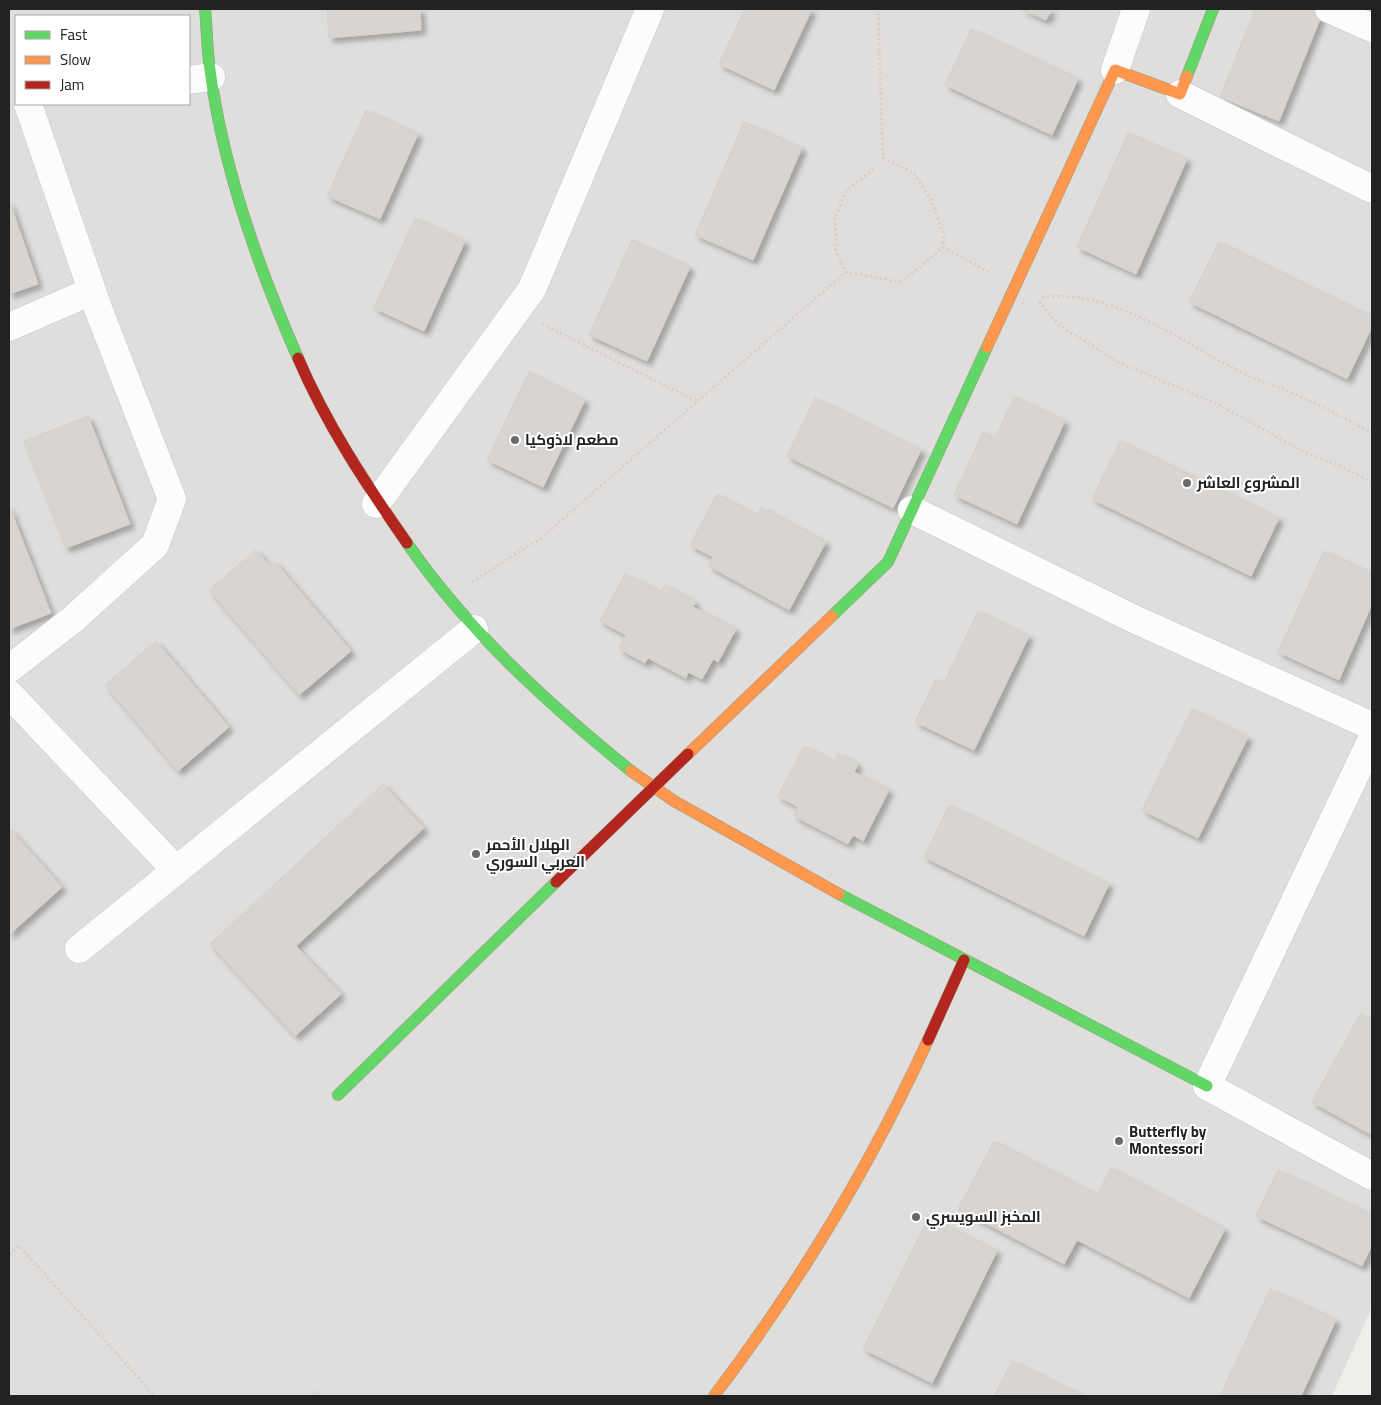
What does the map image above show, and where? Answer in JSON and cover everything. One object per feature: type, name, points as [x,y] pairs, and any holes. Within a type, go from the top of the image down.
[{"type":"street","points":[[205,9],[200,78],[270,300],[317,404],[376,504],[446,598],[529,687],[589,739],[653,788],[804,876],[1207,1086],[1372,1176]]},
{"type":"street","points":[[376,504],[532,289],[650,9]]},
{"type":"street","points":[[338,1095],[888,562],[1115,70],[1136,9]]},
{"type":"street","points":[[1180,94],[1213,9]]},
{"type":"street","points":[[1329,9],[1372,28]]},
{"type":"street","points":[[1115,70],[1180,94],[1372,189]]},
{"type":"street","points":[[9,668],[72,620],[155,546],[172,499],[92,290],[28,105]]},
{"type":"street","points":[[9,327],[92,290]]},
{"type":"street","points":[[912,510],[1134,619],[1372,726]]},
{"type":"street","points":[[79,949],[474,629]]},
{"type":"street","points":[[9,694],[176,870]]},
{"type":"street","points":[[1207,1086],[1372,739]]},
{"type":"street","points":[[714,1396],[778,1309],[822,1241],[857,1180],[899,1100],[964,960]]},
{"type":"path","points":[[846,272],[900,282],[923,266],[943,247],[944,235],[932,202],[914,173],[883,158],[878,9]]},
{"type":"path","points":[[846,272],[836,251],[835,219],[846,191],[874,169]]},
{"type":"path","points":[[446,598],[541,538],[846,272]]},
{"type":"path","points":[[1372,433],[1323,408],[1244,373],[1145,318],[1096,301],[1062,295],[1036,298],[1059,325],[1118,362],[1221,406],[1304,452],[1338,464],[1372,482]]},
{"type":"path","points":[[535,320],[698,402]]},
{"type":"path","points":[[9,1254],[19,1246],[155,1396]]},
{"type":"path","points":[[312,1396],[318,1392],[321,1396]]},
{"type":"shaded area","points":[[9,9],[1372,9],[1372,1307],[1332,1396],[9,1396]]},
{"type":"building","points":[[327,9],[420,9],[421,30],[329,38]]},
{"type":"building","points":[[745,9],[812,9],[774,90],[719,64]]},
{"type":"building","points":[[1021,9],[1052,9],[1046,20]]},
{"type":"building","points":[[1255,9],[1324,9],[1279,121],[1220,97]]},
{"type":"building","points":[[971,29],[1078,79],[1052,135],[945,85]]},
{"type":"building","points":[[366,110],[418,134],[380,219],[327,196]]},
{"type":"building","points":[[744,122],[802,148],[753,260],[695,235]]},
{"type":"building","points":[[1128,133],[1187,159],[1136,274],[1077,247]]},
{"type":"building","points":[[9,200],[38,284],[9,294]]},
{"type":"building","points":[[415,218],[465,241],[424,331],[374,308]]},
{"type":"building","points":[[632,240],[690,267],[647,361],[589,335]]},
{"type":"building","points":[[1219,242],[1372,317],[1372,327],[1347,379],[1189,302]]},
{"type":"building","points":[[529,372],[585,400],[543,487],[487,460]]},
{"type":"building","points":[[1014,397],[1065,421],[1017,524],[954,495],[983,432],[995,438]]},
{"type":"building","points":[[815,398],[921,450],[893,508],[787,456]]},
{"type":"building","points":[[88,416],[130,524],[66,548],[24,441]]},
{"type":"building","points":[[1120,441],[1279,518],[1251,576],[1092,499]]},
{"type":"building","points":[[717,494],[757,516],[761,507],[826,542],[789,610],[709,566],[713,557],[690,545]]},
{"type":"building","points":[[9,506],[51,613],[9,629]]},
{"type":"building","points":[[256,550],[270,566],[275,562],[351,651],[299,695],[209,590]]},
{"type":"building","points":[[1324,551],[1372,573],[1372,604],[1339,680],[1278,652]]},
{"type":"building","points":[[625,574],[661,592],[665,585],[696,602],[693,607],[736,629],[718,662],[713,659],[702,679],[688,672],[686,678],[648,658],[645,663],[619,649],[626,635],[600,621]]},
{"type":"building","points":[[978,611],[1029,636],[974,750],[915,722],[936,679],[944,683]]},
{"type":"building","points":[[156,641],[229,727],[178,771],[105,685]]},
{"type":"building","points":[[1192,709],[1248,737],[1198,838],[1142,810]]},
{"type":"building","points":[[804,746],[834,761],[838,753],[858,764],[854,772],[889,790],[863,841],[853,835],[848,844],[794,816],[798,807],[778,796]]},
{"type":"building","points":[[383,784],[424,828],[296,946],[341,994],[295,1036],[210,944]]},
{"type":"building","points":[[949,805],[1109,884],[1084,936],[924,857]]},
{"type":"building","points":[[9,828],[62,887],[9,935]]},
{"type":"building","points":[[1360,1014],[1372,1020],[1372,1135],[1312,1102]]},
{"type":"building","points":[[994,1141],[1097,1195],[1111,1168],[1225,1229],[1189,1298],[1077,1240],[1064,1264],[958,1209]]},
{"type":"building","points":[[1278,1170],[1372,1215],[1372,1245],[1362,1266],[1256,1216]]},
{"type":"building","points":[[929,1217],[997,1251],[932,1383],[863,1349]]},
{"type":"building","points":[[1270,1289],[1336,1320],[1301,1396],[1220,1396]]},
{"type":"building","points":[[1012,1361],[1083,1396],[994,1396]]},
{"type":"traffic: fast","points":[[205,9],[209,62],[216,107],[233,181],[269,289],[298,358]]},
{"type":"traffic: fast","points":[[1187,76],[1213,9]]},
{"type":"traffic: fast","points":[[832,616],[888,562],[987,347]]},
{"type":"traffic: fast","points":[[407,543],[456,606],[511,665],[540,693],[631,771]]},
{"type":"traffic: fast","points":[[338,1095],[556,882]]},
{"type":"traffic: fast","points":[[839,894],[1207,1086]]},
{"type":"traffic: slow","points":[[987,347],[1115,70],[1180,94],[1187,76]]},
{"type":"traffic: slow","points":[[688,754],[832,616]]},
{"type":"traffic: slow","points":[[631,771],[674,801],[839,894]]},
{"type":"traffic: slow","points":[[714,1396],[775,1311],[831,1224],[882,1134],[928,1040]]},
{"type":"traffic: jam","points":[[298,358],[334,430],[407,543]]},
{"type":"traffic: jam","points":[[556,882],[688,754]]},
{"type":"traffic: jam","points":[[928,1040],[964,960]]},
{"type":"place","name":"مطعم لاذوكيا","points":[[515,440]]},
{"type":"place","name":"المشروع العاشر","points":[[1187,483]]},
{"type":"place","name":"الهلال الأحمر العربي السوري","points":[[476,854]]},
{"type":"place","name":"Butterfly by Montessori","points":[[1119,1141]]},
{"type":"place","name":"المخبز السويسري","points":[[916,1217]]}]
